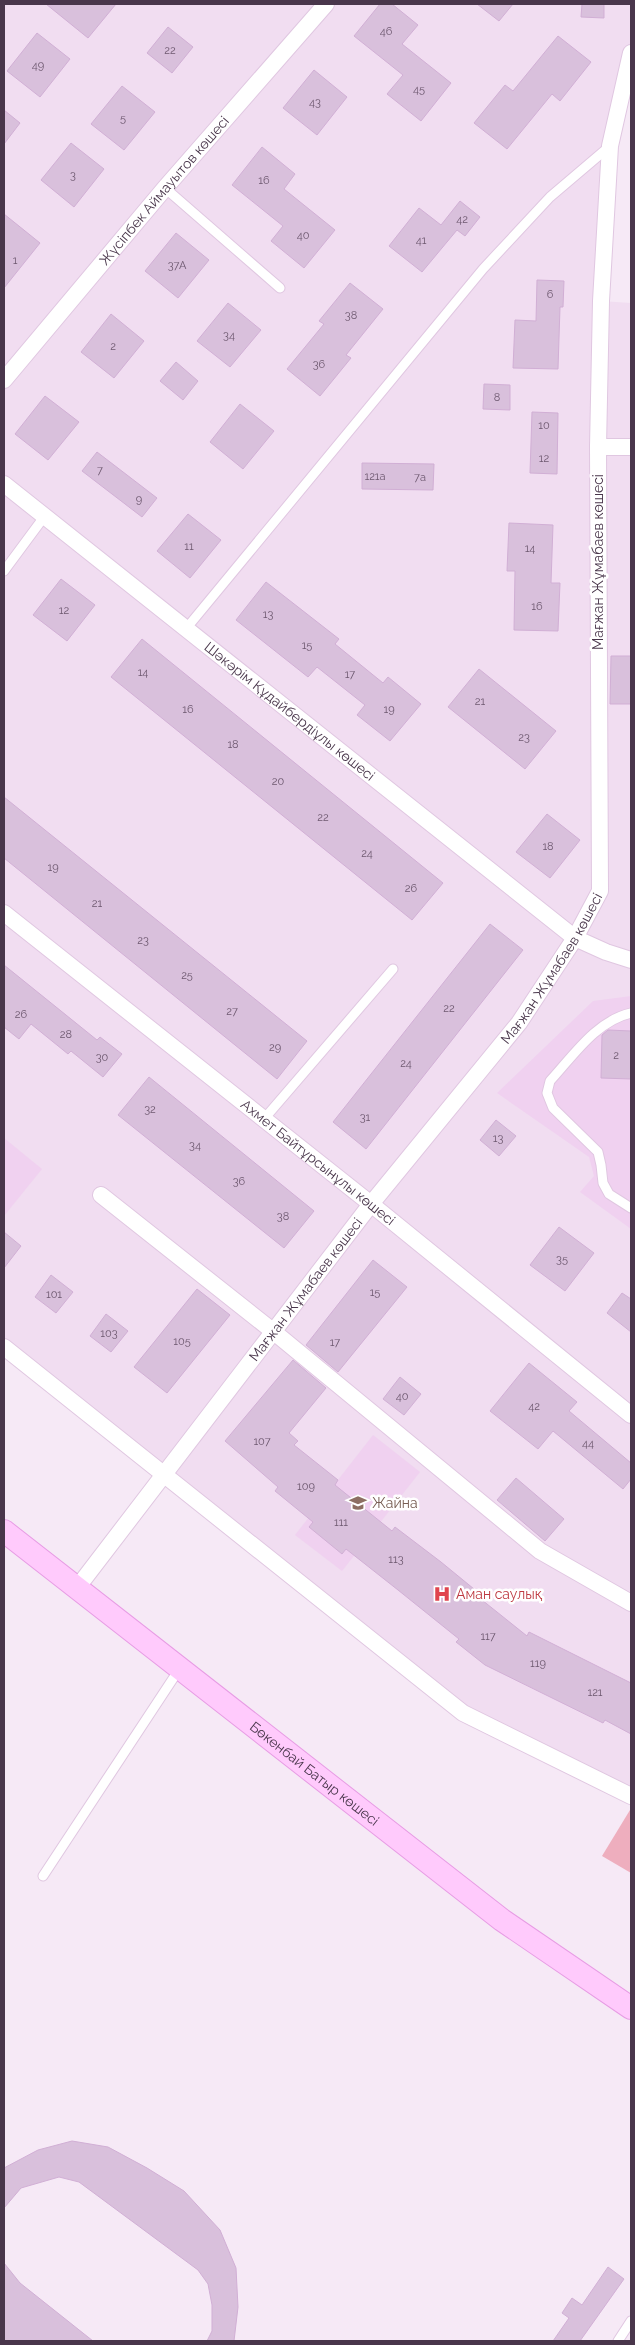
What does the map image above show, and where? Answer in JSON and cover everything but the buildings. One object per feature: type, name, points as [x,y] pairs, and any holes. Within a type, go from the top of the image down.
[{"type":"main road","name":"Бөкенбай Батыр көшесі","points":[[4,1531],[502,1920],[631,2008]]},
{"type":"street","name":"Жүсіпбек Аймауытов көшесі","points":[[4,380],[165,188],[326,4]]},
{"type":"street","name":"Мағжан Жұмабаев көшесі","points":[[77,1588],[371,1204],[519,1023],[575,938],[600,891],[598,448],[601,301],[610,146],[631,53]]},
{"type":"street","points":[[598,448],[631,447]]},
{"type":"street","name":"Шәкәрім Құдайбердіұлы көшесі","points":[[4,484],[185,630],[575,938],[606,952],[631,960]]},
{"type":"street","name":"Ахмет Байтұрсынұлы көшесі","points":[[4,913],[371,1204],[631,1415]]},
{"type":"street","points":[[101,1195],[274,1332],[540,1551],[631,1603]]},
{"type":"street","points":[[4,1347],[463,1713],[631,1796]]},
{"type":"lane","points":[[185,630],[483,269],[550,197],[610,146]]},
{"type":"lane","points":[[165,188],[280,288]]},
{"type":"lane","points":[[4,571],[44,517]]},
{"type":"lane","points":[[264,1119],[393,970]]},
{"type":"lane","points":[[631,1013],[598,1028],[550,1081],[547,1092],[552,1108],[598,1152],[602,1165],[603,1183],[609,1194],[631,1208]]},
{"type":"lane","points":[[43,1876],[180,1668]]},
{"type":"lane","points":[[618,2341],[631,2321]]},
{"type":"shaded area","points":[[4,4],[631,4],[631,53],[610,146],[601,301],[631,303],[631,1796],[463,1713],[4,1347]]},
{"type":"shaded area","points":[[631,996],[631,1229],[580,1192],[594,1176],[589,1157],[497,1093],[593,1001]]},
{"type":"shaded area","points":[[4,1138],[42,1169],[4,1216]]},
{"type":"shaded area","name":"Жайна","points":[[373,1435],[420,1472],[342,1571],[295,1535]]},
{"type":"shaded area","points":[[631,1811],[631,1873],[602,1856]]},
{"type":"place","name":"Жайна","points":[[358,1503]]},
{"type":"place","name":"Аман саулық","points":[[442,1594]]}]
